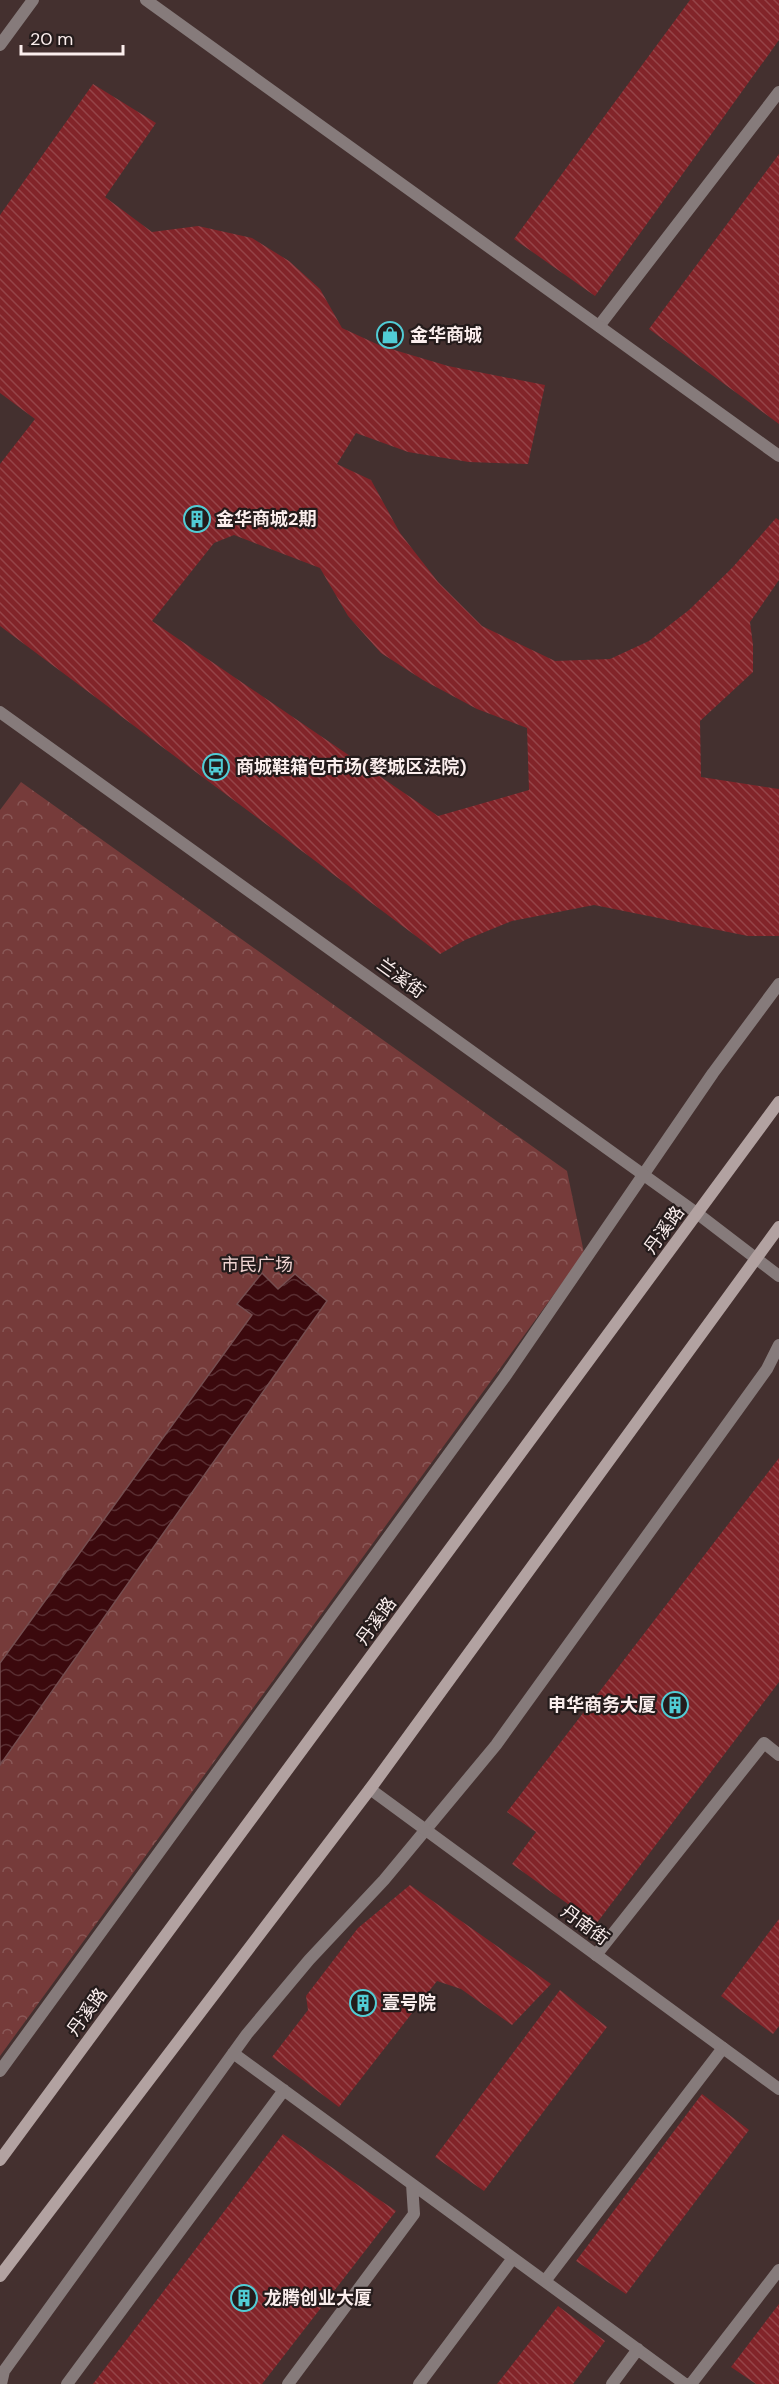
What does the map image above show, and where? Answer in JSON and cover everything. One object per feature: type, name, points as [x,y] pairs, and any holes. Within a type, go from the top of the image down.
[{"type":"main road","name":"丹溪路","points":[[0,2160],[779,1102]]},
{"type":"main road","points":[[0,2276],[370,1789],[779,1227]]},
{"type":"street","points":[[0,45],[33,0]]},
{"type":"street","points":[[146,0],[779,456]]},
{"type":"street","points":[[599,326],[779,92]]},
{"type":"street","name":"兰溪街","points":[[2,718],[643,1174],[779,1276]]},
{"type":"street","points":[[0,2071],[504,1378],[643,1174],[779,984]]},
{"type":"street","points":[[1,2384],[4,2371],[233,2053],[309,1960],[384,1880],[496,1745],[767,1369],[779,1345]]},
{"type":"street","points":[[596,1955],[764,1743],[779,1755]]},
{"type":"street","name":"丹南街","points":[[370,1789],[779,2089]]},
{"type":"street","points":[[545,2281],[723,2048]]},
{"type":"street","points":[[233,2053],[685,2384]]},
{"type":"street","points":[[67,2384],[284,2090]]},
{"type":"street","points":[[288,2384],[414,2214],[412,2184]]},
{"type":"street","points":[[419,2384],[513,2258]]},
{"type":"street","points":[[691,2384],[779,2270]]},
{"type":"street","points":[[612,2384],[638,2349]]},
{"type":"green space","name":"市民广场","points":[[21,782],[567,1171],[584,1253],[0,2056],[0,810]]},
{"type":"water","points":[[262,1273],[278,1289],[295,1274],[327,1301],[0,1765],[0,1663],[252,1315],[237,1304]]},
{"type":"building","points":[[690,0],[779,0],[779,40],[595,296],[514,239]]},
{"type":"building","name":"金华商城2期","points":[[93,84],[156,123],[105,197],[152,232],[198,226],[252,238],[289,261],[320,289],[342,328],[381,346],[448,366],[545,385],[528,464],[469,462],[408,452],[356,433],[337,464],[371,480],[400,533],[438,582],[482,626],[555,661],[610,659],[649,641],[689,610],[732,568],[776,518],[779,520],[779,580],[750,622],[753,672],[700,721],[701,777],[779,789],[779,936],[748,936],[594,905],[512,921],[465,940],[440,954],[0,626],[0,464],[35,419],[0,393],[0,215]],"holes":[[[234,535],[320,568],[348,616],[381,653],[423,680],[477,709],[527,728],[529,790],[438,816],[152,621],[214,543]]]},
{"type":"building","points":[[779,154],[779,424],[649,329]]},
{"type":"building","name":"申华商务大厦","points":[[779,1458],[779,1682],[596,1924],[512,1864],[536,1832],[507,1812]]},
{"type":"building","name":"壹号院","points":[[410,1885],[551,1984],[512,2025],[461,1989],[437,1981],[339,2107],[272,2057],[308,2010],[306,1996],[358,1928]]},
{"type":"building","points":[[779,1919],[779,2026],[773,2034],[721,1996]]},
{"type":"building","points":[[560,1990],[607,2027],[484,2191],[435,2157]]},
{"type":"building","points":[[702,2094],[749,2130],[626,2294],[576,2261]]},
{"type":"building","name":"龙腾创业大厦","points":[[283,2134],[396,2211],[262,2384],[93,2384]]},
{"type":"building","points":[[779,2304],[779,2384],[756,2384],[731,2367]]},
{"type":"building","points":[[558,2306],[605,2341],[573,2384],[497,2384]]},
{"type":"place","name":"金华商城","points":[[390,335]]},
{"type":"place","name":"金华商城2期","points":[[197,519]]},
{"type":"place","name":"商城鞋箱包市场(婺城区法院)","points":[[216,767]]},
{"type":"place","name":"申华商务大厦","points":[[675,1705]]},
{"type":"place","name":"壹号院","points":[[363,2003]]},
{"type":"place","name":"龙腾创业大厦","points":[[244,2298]]}]
